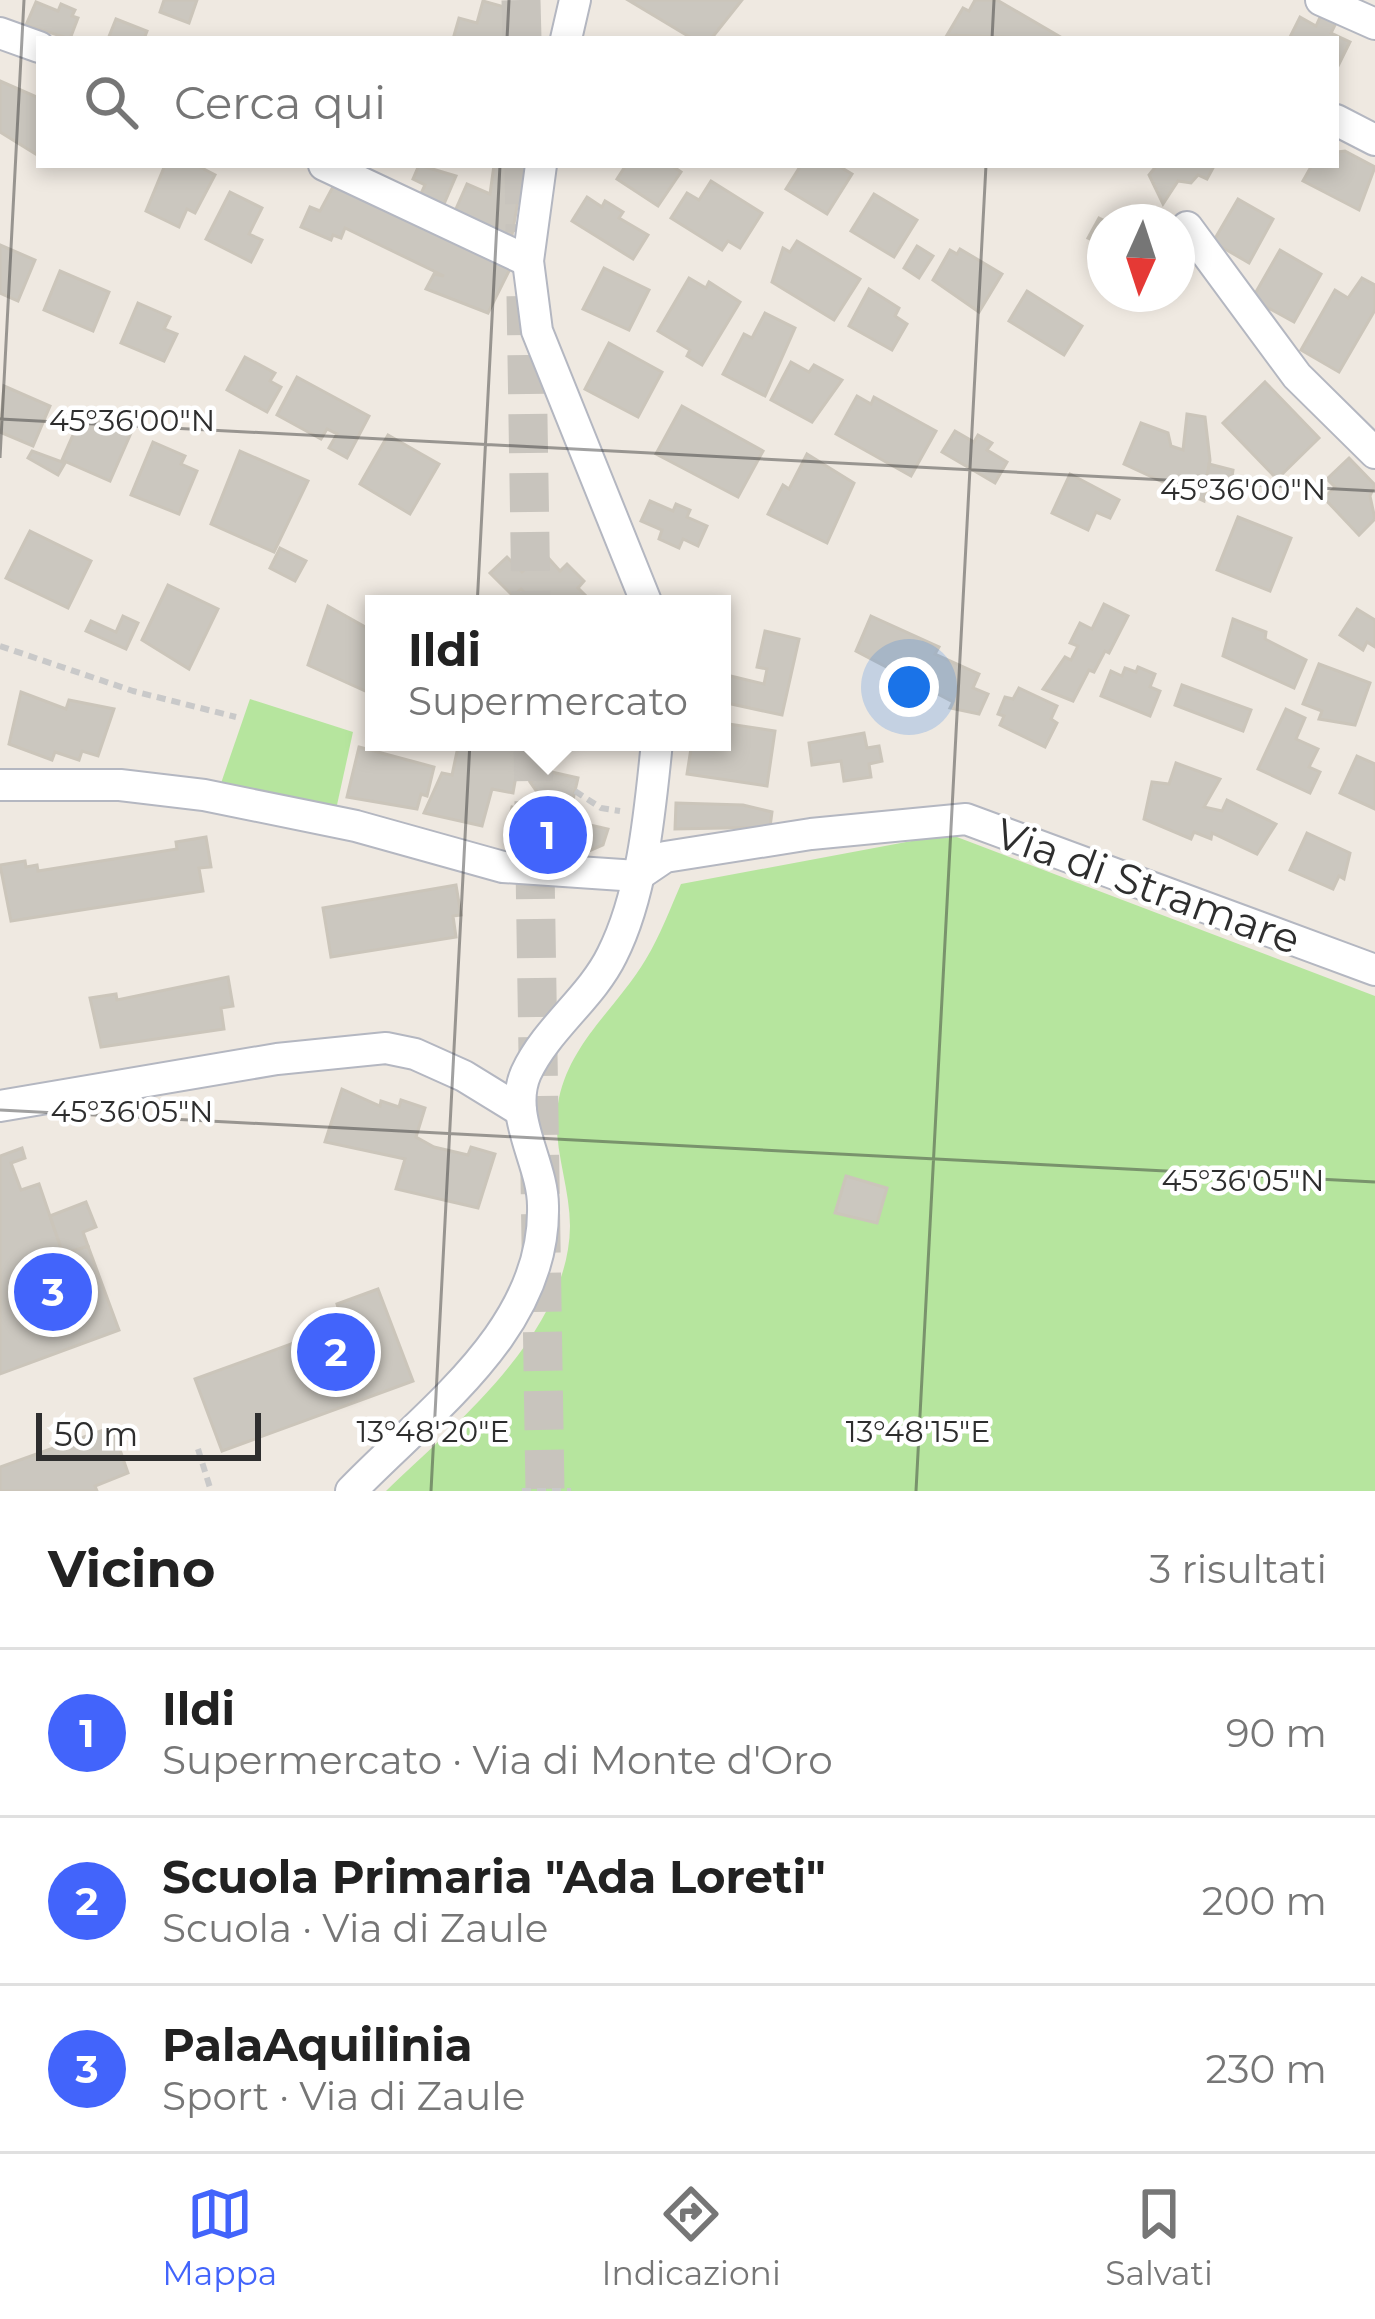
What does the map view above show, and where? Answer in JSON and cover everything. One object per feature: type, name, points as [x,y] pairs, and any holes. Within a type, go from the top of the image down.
[{"type":"street","points":[[567,36],[575,0]]},
{"type":"street","points":[[1321,0],[1375,24]]},
{"type":"street","points":[[0,33],[36,46]]},
{"type":"street","points":[[1339,122],[1375,140]]},
{"type":"street","points":[[330,168],[528,261]]},
{"type":"street","points":[[541,168],[528,261],[537,331],[643,595]]},
{"type":"street","points":[[1195,239],[1285,362],[1375,453]]},
{"type":"street","points":[[351,1491],[505,1332],[527,1295],[538,1261],[544,1203],[521,1111],[524,1077],[546,1038],[611,957],[637,876],[656,751]]},
{"type":"street","points":[[0,785],[120,784],[204,795],[356,826],[503,867],[637,876]]},
{"type":"street","name":"Via di Stramare","points":[[637,876],[665,857],[812,834],[966,819],[1375,970]]},
{"type":"street","points":[[0,1106],[277,1059],[386,1048],[415,1054],[464,1076],[521,1111]]},
{"type":"path","points":[[0,646],[133,691],[236,717]]},
{"type":"path","points":[[575,791],[602,808],[626,813]]},
{"type":"path","points":[[198,1449],[211,1491]]},
{"type":"path","points":[[522,1491],[571,1491]]},
{"type":"green space","points":[[250,699],[353,732],[335,814],[219,789]]},
{"type":"green space","points":[[949,834],[1375,996],[1375,1491],[386,1491],[504,1373],[551,1303],[565,1265],[570,1226],[557,1131],[565,1077],[585,1041],[646,959],[681,884]]},
{"type":"building","points":[[164,0],[197,0],[189,23],[160,12]]},
{"type":"building","points":[[628,0],[742,0],[713,36],[688,36]]},
{"type":"building","points":[[975,0],[997,0],[1059,36],[947,35],[963,8],[969,11]]},
{"type":"building","points":[[483,1],[526,13],[520,36],[454,36],[459,18],[477,23]]},
{"type":"building","points":[[36,2],[58,11],[61,4],[75,10],[72,16],[78,18],[71,36],[26,25]]},
{"type":"building","points":[[1321,15],[1336,23],[1331,33],[1337,36],[1290,36],[1300,17],[1316,26]]},
{"type":"building","points":[[116,19],[147,31],[145,36],[109,36]]},
{"type":"building","points":[[1339,37],[1350,42],[1339,64]]},
{"type":"building","points":[[0,81],[36,97],[36,154],[0,132]]},
{"type":"building","points":[[1339,152],[1375,167],[1359,210],[1303,181],[1310,168],[1339,168]]},
{"type":"building","points":[[164,168],[202,168],[215,175],[195,213],[187,209],[179,227],[146,211]]},
{"type":"building","points":[[418,168],[456,176],[441,211],[418,200],[425,185],[413,179]]},
{"type":"building","points":[[494,168],[523,172],[511,241],[455,211],[467,184],[490,194]]},
{"type":"building","points":[[624,168],[681,172],[658,206],[617,179]]},
{"type":"building","points":[[799,168],[842,168],[852,174],[827,214],[786,189]]},
{"type":"building","points":[[1155,168],[1213,168],[1207,179],[1198,175],[1191,183],[1178,181],[1163,204],[1149,175]]},
{"type":"building","points":[[711,181],[762,213],[740,248],[728,241],[722,250],[671,218],[687,193],[699,200]]},
{"type":"building","points":[[335,183],[511,267],[488,313],[426,289],[434,274],[444,276],[345,228],[341,238],[333,235],[331,240],[301,227],[310,207],[320,211]]},
{"type":"building","points":[[230,192],[262,208],[249,234],[262,240],[251,262],[206,239]]},
{"type":"building","points":[[874,194],[917,220],[894,257],[851,231]]},
{"type":"building","points":[[587,197],[623,212],[619,218],[648,235],[633,259],[572,221]]},
{"type":"building","points":[[1238,199],[1273,219],[1249,263],[1213,242]]},
{"type":"building","points":[[797,241],[860,279],[834,320],[772,282],[783,248],[790,252]]},
{"type":"building","points":[[0,245],[35,260],[18,301],[0,293]]},
{"type":"building","points":[[917,246],[933,256],[919,278],[904,268]]},
{"type":"building","points":[[960,249],[1002,274],[979,312],[933,280],[950,250],[957,254]]},
{"type":"building","points":[[1280,250],[1321,274],[1294,322],[1252,299]]},
{"type":"building","points":[[604,268],[649,290],[629,330],[583,309]]},
{"type":"building","points":[[60,271],[109,292],[93,331],[44,310]]},
{"type":"building","points":[[689,278],[706,288],[709,282],[740,302],[702,365],[687,356],[690,350],[658,331]]},
{"type":"building","points":[[1362,278],[1375,285],[1375,310],[1339,372],[1301,350],[1335,290],[1348,298]]},
{"type":"building","points":[[869,289],[899,308],[895,316],[907,324],[892,350],[849,326]]},
{"type":"building","points":[[1027,291],[1082,326],[1064,355],[1009,321]]},
{"type":"building","points":[[138,303],[170,317],[164,329],[177,334],[164,361],[121,343]]},
{"type":"building","points":[[765,313],[795,328],[765,396],[723,374],[744,334],[752,338]]},
{"type":"building","points":[[609,343],[662,372],[638,417],[585,389]]},
{"type":"building","points":[[245,357],[275,373],[270,381],[281,387],[267,412],[227,390]]},
{"type":"building","points":[[791,362],[809,372],[814,365],[842,380],[812,422],[771,400]]},
{"type":"building","points":[[297,377],[369,416],[347,458],[329,448],[337,434],[327,429],[321,439],[277,415]]},
{"type":"building","points":[[1265,382],[1319,438],[1277,479],[1223,423]]},
{"type":"building","points":[[4,386],[50,406],[33,446],[0,432]]},
{"type":"building","points":[[857,396],[871,404],[874,397],[936,431],[911,476],[836,434]]},
{"type":"building","points":[[682,406],[763,451],[738,497],[656,454]]},
{"type":"building","points":[[83,412],[131,433],[110,481],[62,460]]},
{"type":"building","points":[[1187,414],[1205,417],[1210,460],[1204,501],[1124,464],[1141,423],[1168,433],[1171,446],[1183,450]]},
{"type":"building","points":[[955,431],[974,442],[978,435],[992,443],[987,450],[1007,462],[995,483],[942,452]]},
{"type":"building","points":[[388,435],[439,464],[410,514],[360,484]]},
{"type":"building","points":[[153,442],[185,456],[181,464],[197,471],[179,514],[131,495]]},
{"type":"building","points":[[32,451],[65,463],[58,475],[28,458]]},
{"type":"building","points":[[240,451],[308,481],[274,552],[211,524]]},
{"type":"building","points":[[807,454],[854,483],[827,543],[768,514],[783,485],[789,489]]},
{"type":"building","points":[[1349,458],[1375,485],[1370,496],[1375,519],[1359,535],[1324,498],[1335,487],[1327,479]]},
{"type":"building","points":[[1209,464],[1233,470],[1230,490],[1206,485]]},
{"type":"building","points":[[1070,474],[1119,500],[1110,518],[1096,512],[1088,530],[1052,513]]},
{"type":"building","points":[[650,501],[673,511],[676,504],[690,510],[687,517],[707,526],[698,546],[683,539],[679,548],[659,539],[662,530],[641,521]]},
{"type":"building","points":[[1238,517],[1291,538],[1270,591],[1217,570]]},
{"type":"building","points":[[30,531],[91,561],[68,608],[6,578]]},
{"type":"building","points":[[280,548],[306,561],[295,581],[270,568]]},
{"type":"building","points":[[543,552],[560,571],[567,564],[584,581],[578,588],[585,595],[527,595],[521,589],[512,595],[490,573],[507,557],[522,572]]},
{"type":"building","points":[[168,585],[218,609],[189,669],[142,640]]},
{"type":"building","points":[[1104,604],[1128,616],[1109,653],[1105,651],[1094,672],[1089,670],[1073,701],[1043,689],[1065,657],[1071,660],[1078,646],[1070,643],[1080,623],[1092,629]]},
{"type":"building","points":[[328,606],[365,627],[365,691],[308,665]]},
{"type":"building","points":[[1357,609],[1375,620],[1375,647],[1367,642],[1363,650],[1340,635]]},
{"type":"building","points":[[123,616],[138,623],[126,649],[86,631],[91,621],[116,632]]},
{"type":"building","points":[[871,616],[939,647],[935,654],[979,674],[973,688],[988,694],[979,714],[950,708],[953,702],[856,651]]},
{"type":"building","points":[[1233,619],[1266,632],[1265,639],[1306,660],[1294,688],[1223,656]]},
{"type":"building","points":[[765,631],[799,639],[782,715],[731,704],[731,676],[764,684],[767,669],[757,667]]},
{"type":"building","points":[[1319,664],[1370,683],[1355,725],[1319,719],[1322,711],[1303,704]]},
{"type":"building","points":[[1138,667],[1155,674],[1150,687],[1160,691],[1150,716],[1101,696],[1111,671],[1122,676],[1125,668],[1136,672]]},
{"type":"building","points":[[1182,685],[1251,710],[1243,731],[1175,705]]},
{"type":"building","points":[[1019,688],[1057,706],[1051,719],[1057,723],[1045,747],[1000,725],[1004,716],[998,714],[1005,697],[1013,699]]},
{"type":"building","points":[[21,692],[66,709],[69,700],[114,709],[98,756],[82,751],[79,760],[55,752],[52,760],[9,744]]},
{"type":"building","points":[[1286,709],[1305,718],[1296,739],[1318,749],[1309,767],[1320,772],[1310,793],[1258,769]]},
{"type":"building","points":[[731,724],[775,731],[767,786],[687,774],[691,751],[731,751]]},
{"type":"building","points":[[864,733],[867,748],[879,746],[882,761],[869,764],[871,777],[844,781],[841,761],[812,765],[809,743]]},
{"type":"building","points":[[359,747],[434,767],[427,796],[421,794],[417,809],[347,797]]},
{"type":"building","points":[[457,751],[520,751],[513,793],[492,789],[482,826],[424,813],[442,773],[452,775]]},
{"type":"building","points":[[1357,756],[1375,764],[1375,809],[1340,793]]},
{"type":"building","points":[[1176,763],[1220,779],[1204,807],[1222,811],[1227,800],[1276,824],[1257,854],[1212,833],[1211,839],[1194,832],[1191,839],[1144,819],[1152,782],[1169,784]]},
{"type":"building","points":[[547,771],[578,778],[572,804],[537,792],[530,782]]},
{"type":"building","points":[[676,803],[743,805],[772,812],[770,827],[675,829]]},
{"type":"building","points":[[512,807],[608,829],[603,845],[589,851],[505,838]]},
{"type":"building","points":[[1307,833],[1350,853],[1344,879],[1339,876],[1333,889],[1290,870]]},
{"type":"building","points":[[206,837],[211,867],[199,868],[203,891],[11,921],[0,865],[25,861],[26,867],[37,865],[38,871],[177,849],[176,842]]},
{"type":"building","points":[[456,885],[461,915],[453,916],[456,937],[331,957],[323,908]]},
{"type":"building","points":[[228,977],[233,1006],[221,1008],[224,1029],[101,1047],[90,998],[116,994],[117,1000]]},
{"type":"building","points":[[342,1089],[380,1106],[381,1101],[399,1107],[401,1100],[425,1108],[416,1137],[434,1147],[468,1155],[471,1147],[495,1154],[478,1208],[396,1189],[405,1159],[325,1142]]},
{"type":"building","points":[[22,1148],[25,1158],[11,1163],[21,1190],[39,1184],[63,1254],[88,1246],[119,1330],[0,1374],[0,1156]]},
{"type":"building","points":[[846,1176],[887,1188],[877,1223],[835,1213]]},
{"type":"building","points":[[86,1202],[96,1227],[83,1232],[88,1246],[63,1254],[50,1216]]},
{"type":"building","points":[[378,1289],[413,1381],[222,1451],[195,1379],[343,1325],[337,1304]]},
{"type":"building","points":[[112,1427],[128,1473],[95,1486],[97,1491],[0,1491],[0,1467]]},
{"type":"tunnel","points":[[521,0],[522,36]]},
{"type":"tunnel","points":[[524,168],[525,232]]},
{"type":"tunnel","points":[[526,296],[531,595]]},
{"type":"tunnel","points":[[533,751],[545,1491]]},
{"type":"place","name":"Ildi","points":[[548,835]]},
{"type":"place","name":"PalaAquilinia","points":[[53,1292]]},
{"type":"place","name":"Scuola Primaria \"Ada Loreti\"","points":[[336,1352]]}]
